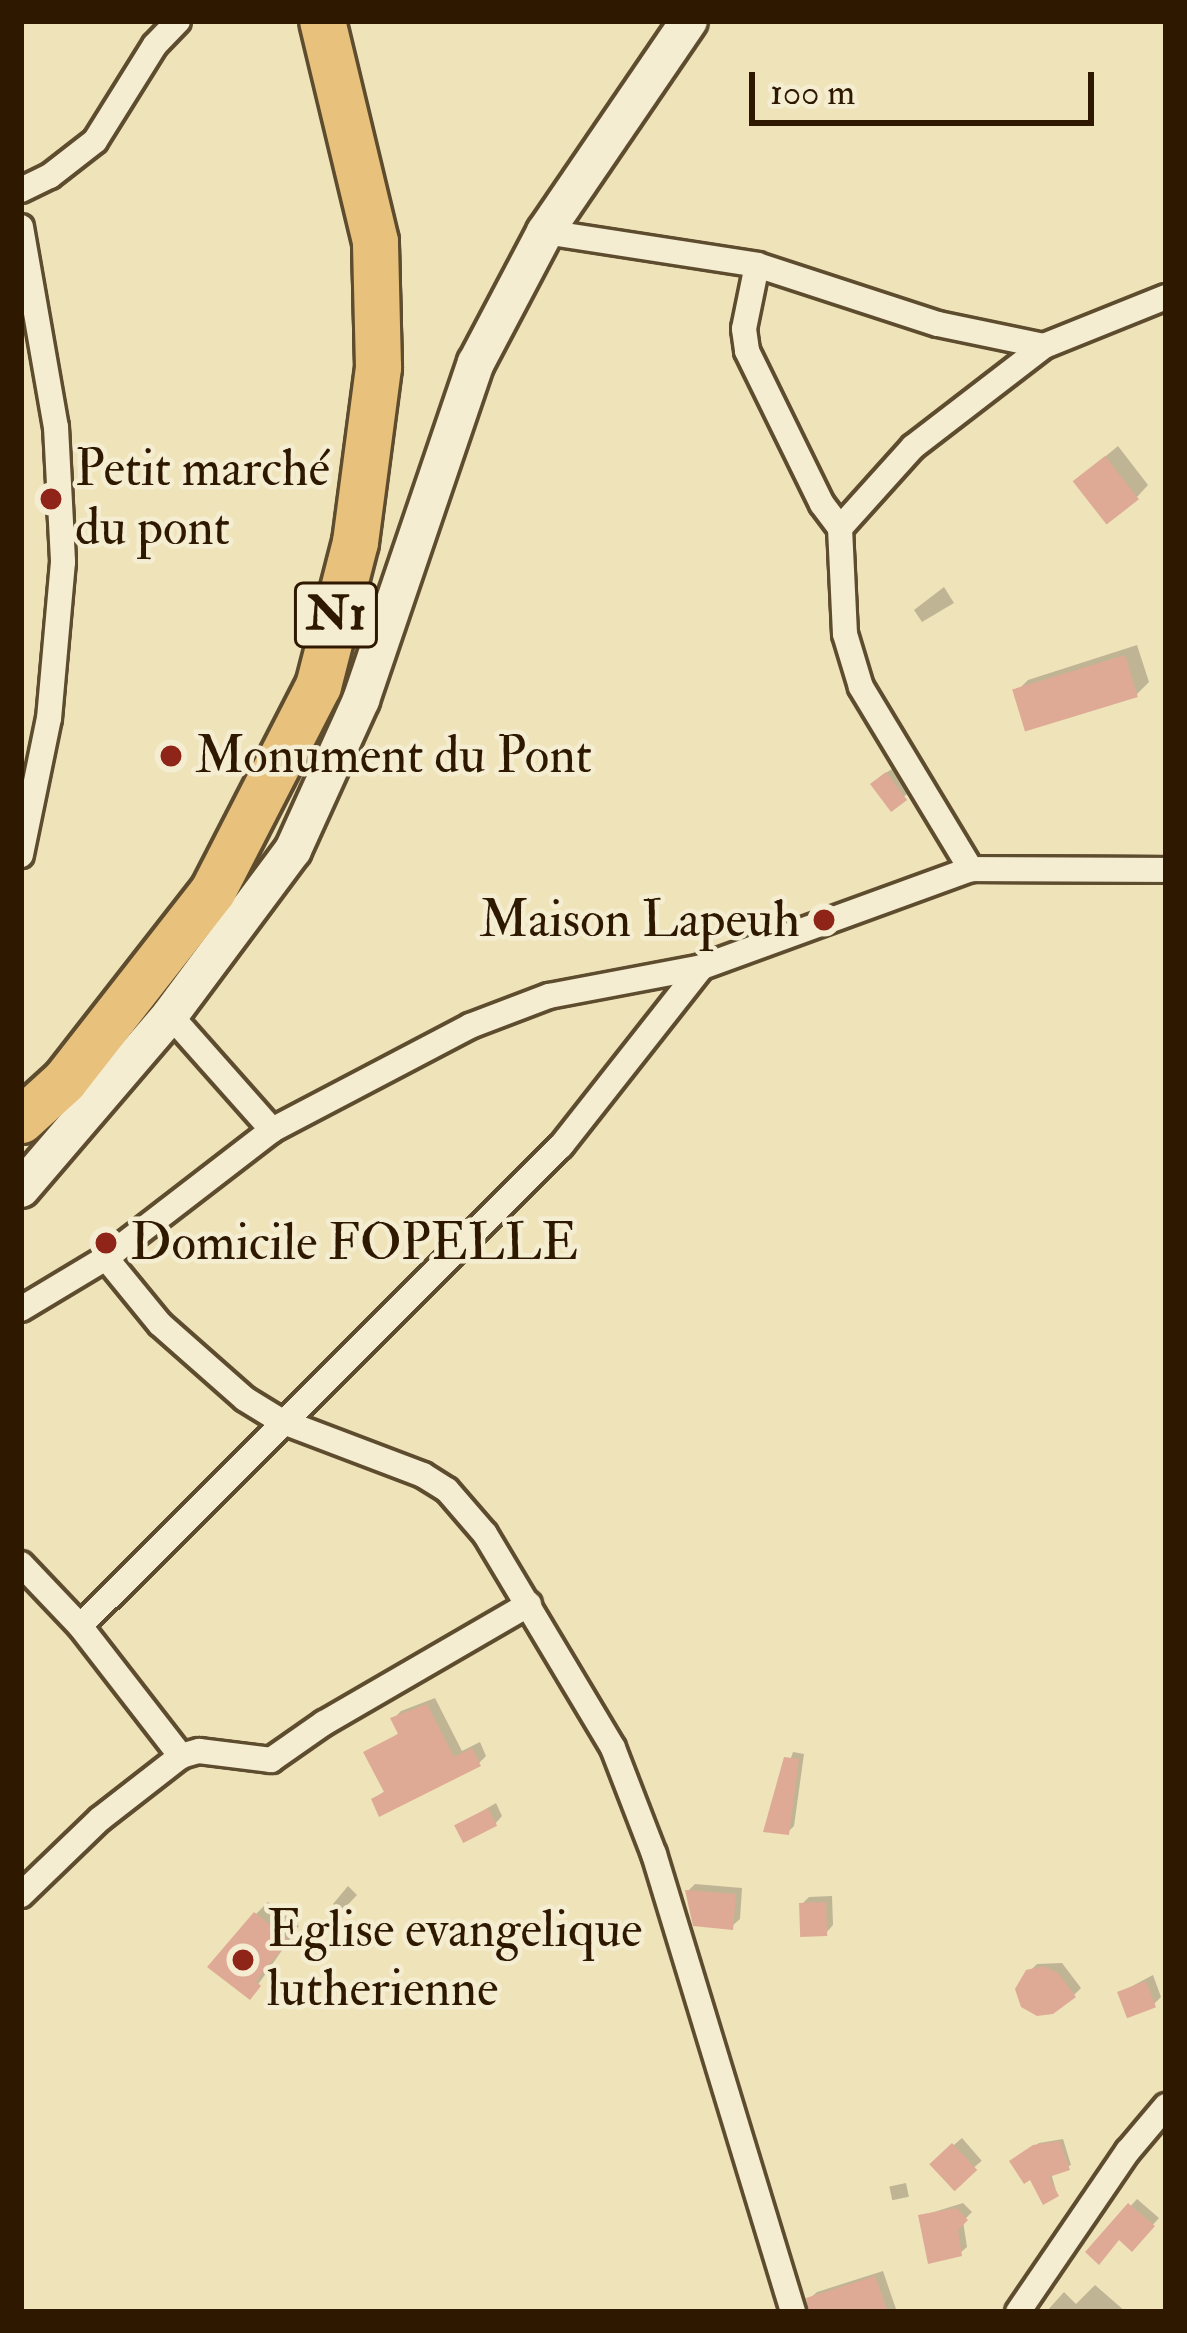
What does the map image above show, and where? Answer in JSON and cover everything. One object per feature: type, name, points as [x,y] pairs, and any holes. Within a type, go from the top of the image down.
[{"type":"highway","name":"N1","points":[[21,1120],[64,1081],[213,890],[319,686],[355,542],[378,367],[375,242],[322,21]]},
{"type":"street","points":[[21,190],[50,176],[94,141],[155,45],[178,21]]},
{"type":"street","points":[[21,1190],[170,1015],[293,850],[361,700],[476,363],[545,232],[689,21]]},
{"type":"street","points":[[21,227],[56,427],[63,562],[49,718],[21,855]]},
{"type":"street","points":[[545,232],[757,265],[938,323],[1043,346]]},
{"type":"street","points":[[757,265],[744,329],[747,351],[822,503],[840,528],[845,634],[861,687],[971,869]]},
{"type":"street","points":[[840,528],[913,447],[1043,346],[1166,297]]},
{"type":"street","points":[[21,1309],[106,1258],[272,1130],[470,1026],[549,996],[702,968],[971,869],[1166,869]]},
{"type":"street","points":[[80,1626],[560,1146],[702,968]]},
{"type":"street","points":[[170,1015],[272,1130]]},
{"type":"street","points":[[106,1258],[200,1364],[281,1420],[447,1490],[471,1513],[613,1748],[654,1853],[793,2312]]},
{"type":"street","points":[[21,1564],[80,1626],[182,1756]]},
{"type":"street","points":[[21,1895],[100,1819],[182,1756],[199,1751],[271,1760],[323,1723],[529,1604]]},
{"type":"street","points":[[1027,2308],[1128,2151],[1166,2106]]},
{"type":"building","points":[[1105,456],[1139,499],[1107,525],[1073,481]]},
{"type":"building","points":[[1125,655],[1138,697],[1025,732],[1012,689]]},
{"type":"building","points":[[886,772],[907,800],[891,812],[870,784]]},
{"type":"building","points":[[427,1704],[454,1757],[472,1748],[481,1766],[379,1817],[371,1799],[384,1792],[363,1752],[398,1734],[390,1718]]},
{"type":"building","points":[[784,1757],[799,1759],[789,1835],[763,1832]]},
{"type":"building","points":[[488,1808],[497,1826],[463,1843],[454,1825]]},
{"type":"building","points":[[685,1890],[736,1894],[733,1930],[693,1926]]},
{"type":"building","points":[[826,1902],[827,1936],[800,1937],[799,1903]]},
{"type":"building","name":"Eglise evangelique lutherienne","points":[[254,1912],[289,1940],[256,1981],[261,1986],[250,2000],[207,1967]]},
{"type":"building","points":[[1044,1966],[1058,1973],[1076,1997],[1053,2014],[1037,2016],[1021,2007],[1015,1989],[1026,1970]]},
{"type":"building","points":[[1146,1981],[1156,2007],[1127,2018],[1117,1992]]},
{"type":"building","points":[[1060,2141],[1070,2170],[1049,2177],[1059,2196],[1043,2205],[1030,2180],[1024,2184],[1009,2161],[1033,2145]]},
{"type":"building","points":[[952,2143],[977,2170],[955,2191],[929,2164]]},
{"type":"building","points":[[1128,2203],[1155,2226],[1132,2252],[1119,2240],[1099,2265],[1085,2252]]},
{"type":"building","points":[[956,2208],[968,2220],[958,2230],[962,2256],[928,2264],[918,2215]]},
{"type":"building","points":[[875,2276],[888,2312],[809,2312],[806,2298]]},
{"type":"place","name":"Petit marché du pont","points":[[51,499]]},
{"type":"place","name":"Monument du Pont","points":[[171,756]]},
{"type":"place","name":"Maison Lapeuh","points":[[824,920]]},
{"type":"place","name":"Domicile FOPELLE","points":[[106,1243]]},
{"type":"place","name":"Eglise evangelique lutherienne","points":[[243,1960]]}]
